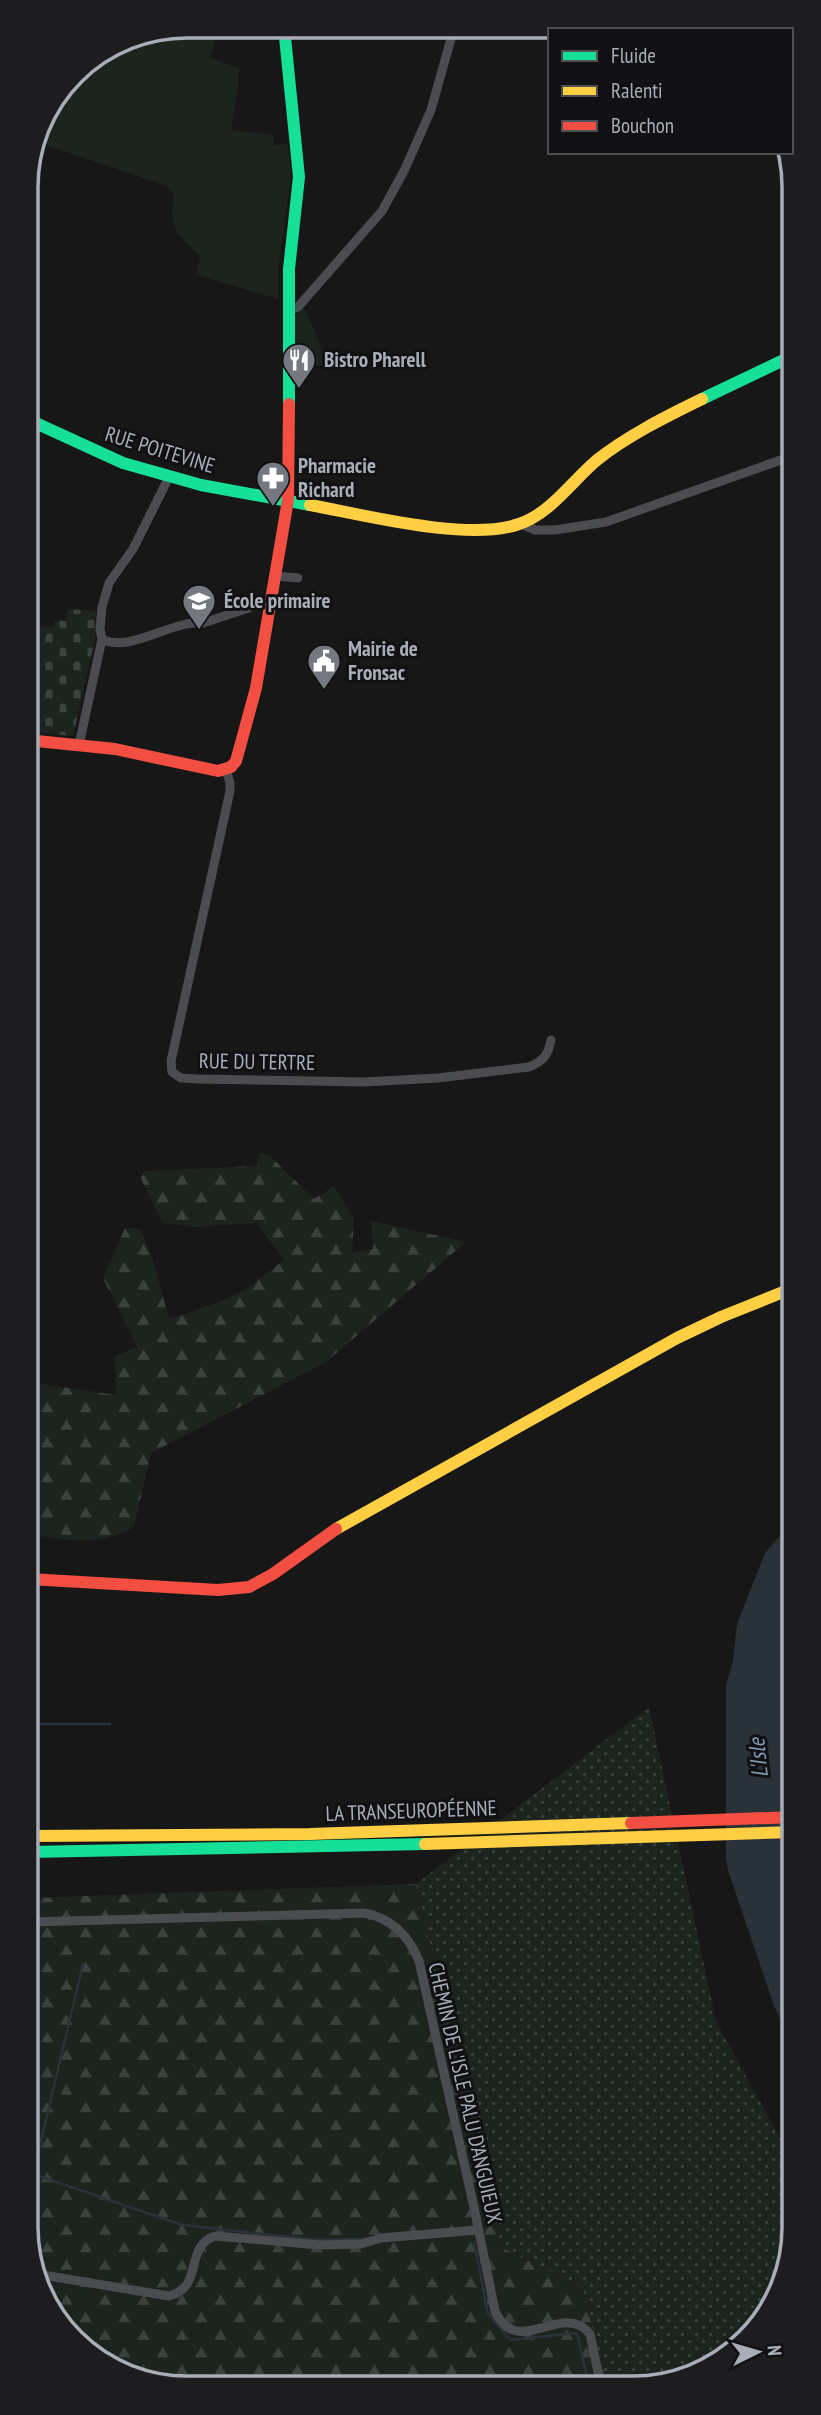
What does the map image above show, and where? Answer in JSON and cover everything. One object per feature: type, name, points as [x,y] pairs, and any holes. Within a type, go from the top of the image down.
[{"type":"main road","points":[[39,741],[162,758],[210,770],[226,770],[236,761],[256,688],[288,500],[289,269],[299,177],[285,39]]},
{"type":"main road","points":[[521,524],[538,515],[598,459],[626,440],[660,420],[783,360]]},
{"type":"main road","name":"RUE POITEVINE","points":[[39,424],[123,463],[201,485],[457,530],[494,531],[521,524]]},
{"type":"main road","points":[[38,1580],[206,1589],[249,1587],[273,1574],[358,1515],[448,1468],[677,1338],[720,1317],[782,1292]]},
{"type":"main road","name":"LA TRANSEUROPÉENNE","points":[[38,1836],[310,1834],[782,1817]]},
{"type":"main road","name":"LA TRANSEUROPÉENNE","points":[[38,1852],[311,1849],[782,1833]]},
{"type":"street","points":[[288,311],[298,307],[382,211],[432,110],[451,38]]},
{"type":"street","points":[[521,524],[535,530],[606,522],[783,459]]},
{"type":"street","points":[[79,745],[102,639],[102,607],[109,583],[133,549],[169,477]]},
{"type":"street","points":[[275,576],[298,578]]},
{"type":"street","points":[[102,639],[107,642],[124,642],[192,622],[203,623],[270,601]]},
{"type":"street","name":"RUE DU TERTRE","points":[[226,770],[230,791],[171,1061],[172,1072],[181,1078],[198,1079],[364,1082],[438,1078],[529,1068],[543,1061],[551,1040]]},
{"type":"street","name":"CHEMIN DE L'ISLE PALU D’ANGUIEUX","points":[[38,1922],[364,1913],[377,1915],[390,1923],[413,1947],[419,1961],[495,2311],[501,2324],[510,2331],[523,2332],[569,2323],[579,2324],[590,2334],[599,2376]]},
{"type":"street","points":[[46,2276],[169,2297],[187,2287],[200,2247],[205,2240],[215,2236],[320,2245],[361,2244],[381,2238],[478,2230]]},
{"type":"green space","points":[[215,39],[210,58],[239,68],[231,130],[274,135],[273,145],[288,144],[291,175],[278,272],[278,299],[196,275],[200,257],[179,235],[173,224],[174,194],[164,185],[45,145],[50,130],[58,113],[82,82],[113,58],[158,41]]},
{"type":"green space","points":[[304,308],[318,338],[326,366],[294,366],[293,319]]},
{"type":"green space","points":[[68,609],[96,611],[95,639],[73,736],[39,733],[39,626],[53,627],[54,620],[66,621]]},
{"type":"green space","points":[[259,1153],[268,1154],[314,1199],[334,1186],[354,1219],[352,1253],[373,1249],[371,1221],[466,1242],[326,1362],[151,1453],[134,1527],[96,1540],[38,1536],[38,1384],[116,1395],[115,1356],[137,1347],[103,1278],[125,1228],[140,1229],[153,1259],[169,1319],[217,1303],[245,1290],[284,1260],[257,1223],[194,1227],[163,1223],[140,1177],[145,1171],[257,1166]]},
{"type":"green space","points":[[649,1707],[716,2021],[782,2142],[782,2237],[775,2276],[753,2317],[723,2317],[723,2347],[708,2357],[663,2374],[604,2376],[582,2287],[499,2246],[416,1884]]},
{"type":"green space","points":[[416,1884],[499,2246],[582,2287],[604,2376],[178,2376],[139,2369],[97,2346],[82,2333],[58,2302],[41,2257],[38,2228],[38,1898]]},
{"type":"water","name":"L'Isle","points":[[782,1533],[782,2023],[726,1859],[726,1686],[733,1661],[737,1624],[765,1553]]},
{"type":"waterway","points":[[38,1724],[110,1724]]},
{"type":"waterway","points":[[38,2153],[83,1964]]},
{"type":"waterway","points":[[38,2176],[182,2225],[318,2240],[364,2239]]},
{"type":"waterway","points":[[474,2242],[488,2313],[510,2340],[577,2333],[587,2376]]},
{"type":"traffic: fast","points":[[285,39],[299,177],[289,269],[289,404]]},
{"type":"traffic: fast","points":[[702,399],[783,360]]},
{"type":"traffic: fast","points":[[39,424],[123,463],[201,485],[310,505]]},
{"type":"traffic: fast","points":[[38,1852],[425,1844]]},
{"type":"traffic: slow","points":[[310,505],[445,529],[498,529],[519,524],[551,505],[609,451],[702,399]]},
{"type":"traffic: slow","points":[[336,1529],[677,1338],[782,1292]]},
{"type":"traffic: slow","points":[[38,1836],[310,1834],[631,1823]]},
{"type":"traffic: slow","points":[[425,1844],[782,1832]]},
{"type":"traffic: jam","points":[[39,741],[115,749],[218,771],[231,767],[236,761],[256,688],[288,500],[289,404]]},
{"type":"traffic: jam","points":[[38,1580],[218,1590],[249,1587],[273,1574],[336,1529]]},
{"type":"traffic: jam","points":[[631,1823],[782,1817]]},
{"type":"place","name":"Bistro Pharell","points":[[299,390]]},
{"type":"place","name":"Pharmacie Richard","points":[[273,508]]},
{"type":"place","name":"École primaire","points":[[199,631]]},
{"type":"place","name":"Mairie de Fronsac","points":[[324,691]]}]
